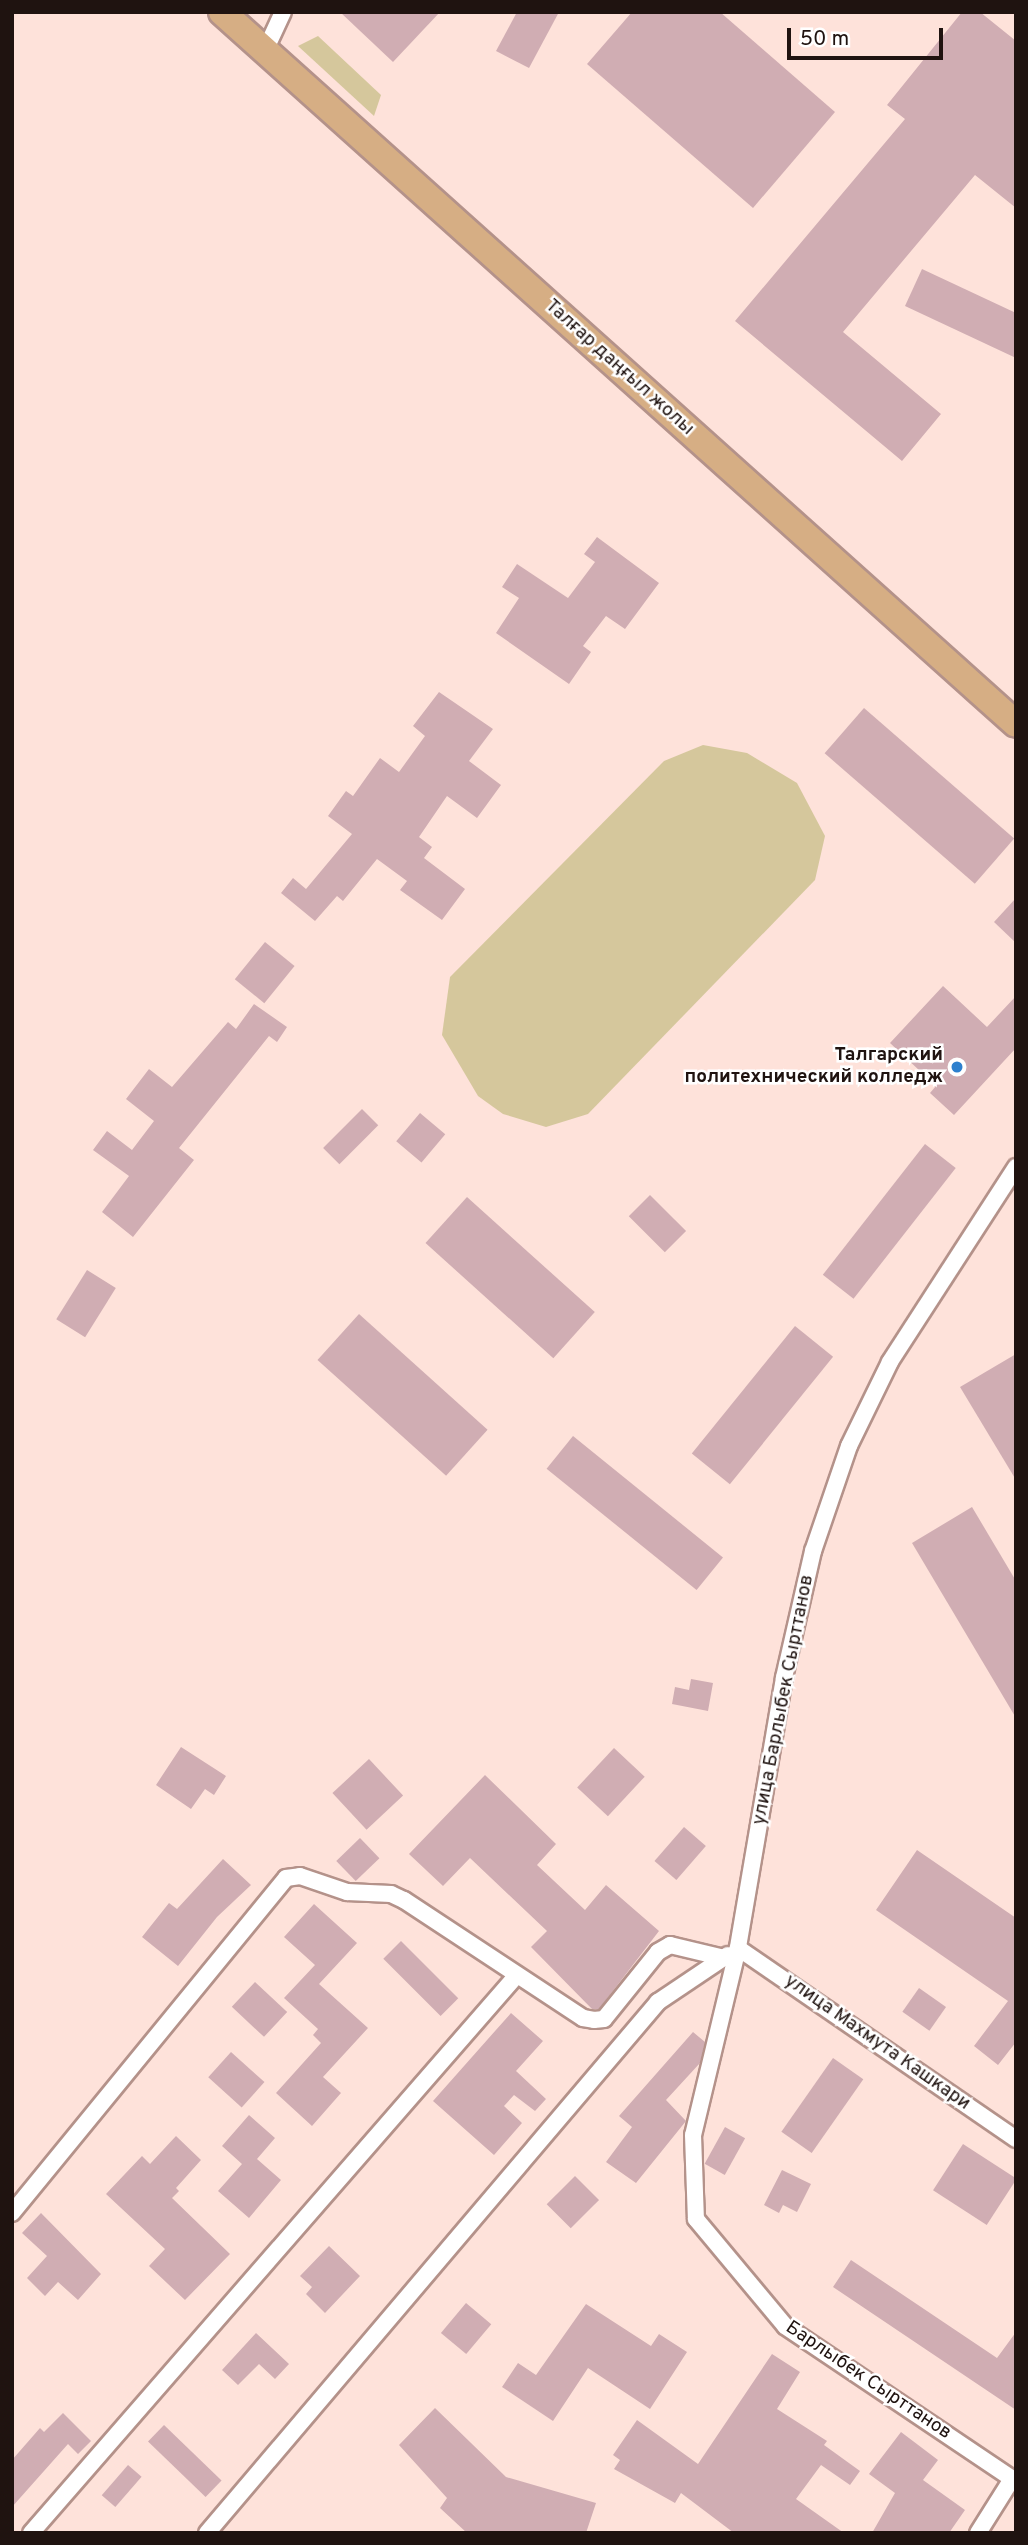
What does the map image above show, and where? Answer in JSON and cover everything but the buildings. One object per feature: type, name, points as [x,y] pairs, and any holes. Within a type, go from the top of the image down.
[{"type":"main road","name":"Талғар даңғыл жолы","points":[[222,12],[1016,724]]},
{"type":"street","points":[[265,51],[284,12]]},
{"type":"street","name":"улица Барлыбек Сырттанов","points":[[738,1948],[784,1678],[813,1551],[849,1446],[909,1330],[1016,1167]]},
{"type":"street","points":[[12,2213],[286,1878],[300,1876],[347,1892],[391,1894],[517,1975],[594,2020],[604,2019],[658,1952],[670,1945],[724,1958]]},
{"type":"street","points":[[207,2533],[658,2002],[738,1948]]},
{"type":"street","name":"улица Махмута Кашкари","points":[[738,1948],[1016,2139]]},
{"type":"street","name":"Барлыбек Сырттанов","points":[[738,1948],[693,2135],[696,2219],[785,2326],[1014,2480]]},
{"type":"street","points":[[31,2533],[517,1975]]},
{"type":"street","points":[[978,2533],[1014,2480]]},
{"type":"shaded area","points":[[318,36],[381,95],[374,116],[298,46]]},
{"type":"shaded area","points":[[703,745],[747,753],[797,783],[825,836],[815,880],[588,1114],[546,1127],[503,1114],[478,1096],[442,1035],[450,977],[664,761]]},
{"type":"place","name":"Талгарский политехнический колледж","points":[[957,1067]]}]
